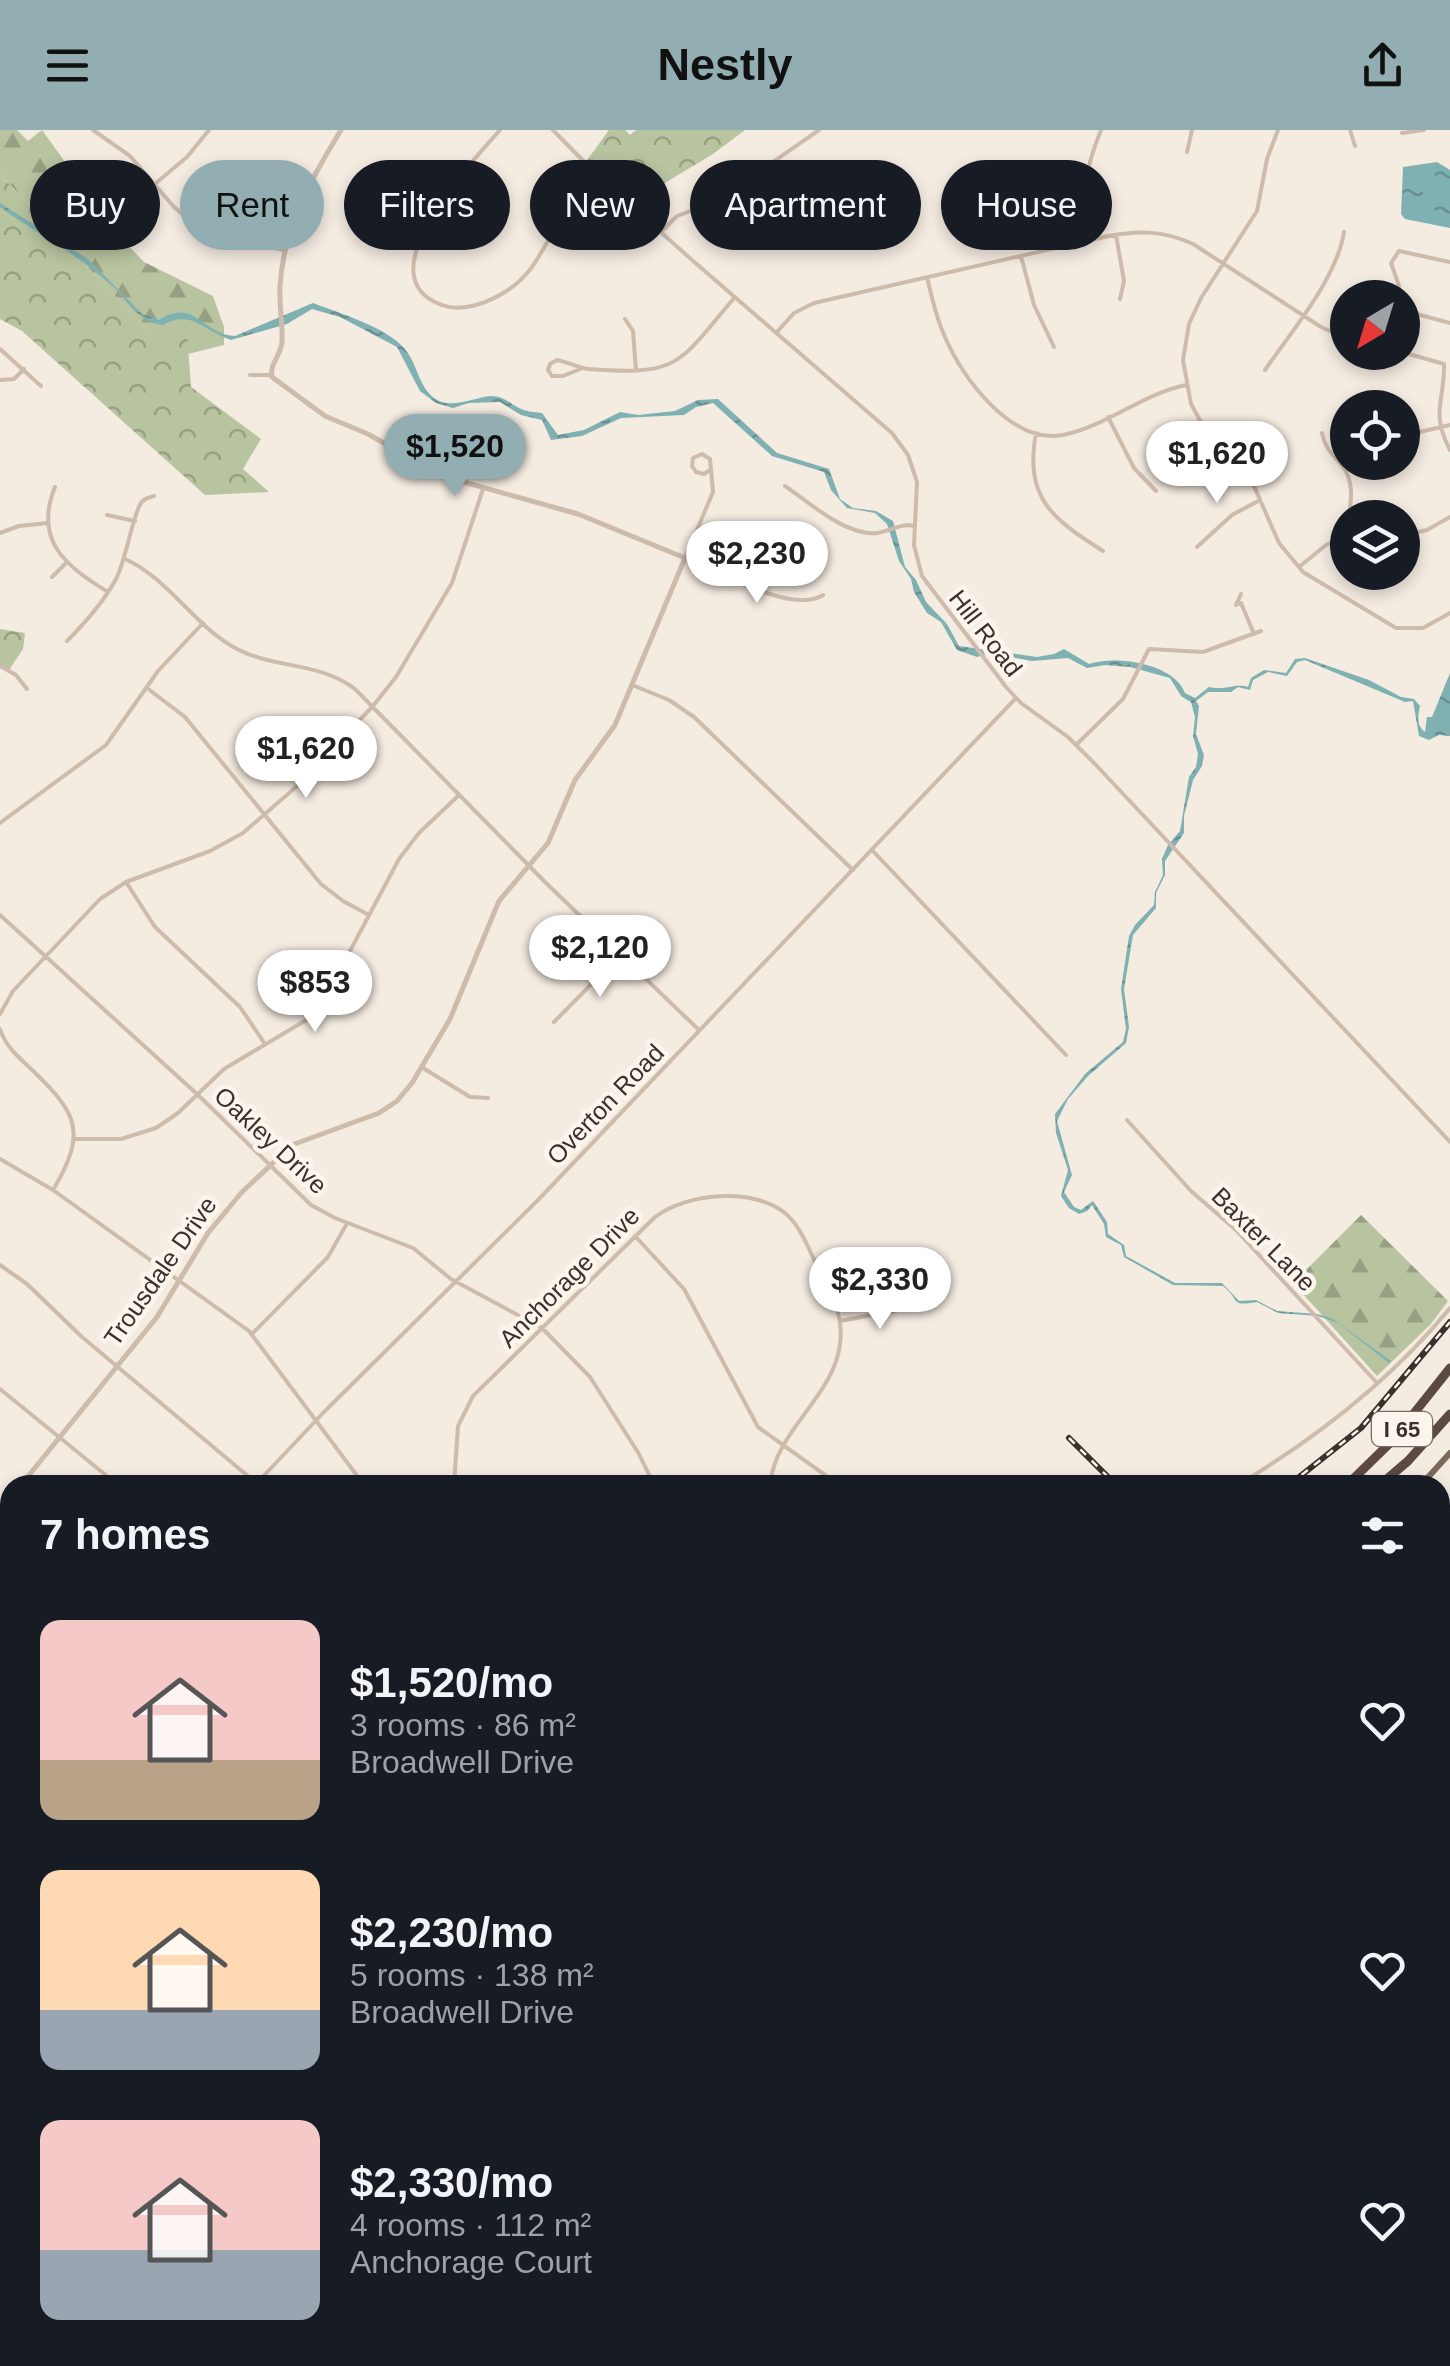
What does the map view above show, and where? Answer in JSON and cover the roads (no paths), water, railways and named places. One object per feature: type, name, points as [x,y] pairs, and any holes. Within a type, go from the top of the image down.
[{"type":"highway","name":"I 65","points":[[1357,1475],[1398,1434],[1450,1368]]},
{"type":"highway","name":"I 65","points":[[1392,1475],[1450,1414]]},
{"type":"main road","points":[[1430,1475],[1450,1452]]},
{"type":"street","points":[[93,130],[134,160]]},
{"type":"street","points":[[160,180],[209,130]]},
{"type":"street","points":[[324,161],[342,130]]},
{"type":"street","points":[[500,130],[456,184],[416,244],[412,262],[416,280],[422,292],[438,304],[451,308],[468,306],[493,299],[516,285],[545,250]]},
{"type":"street","name":"Hill Road","points":[[553,130],[583,160]]},
{"type":"street","points":[[670,224],[679,215],[717,201],[819,130]]},
{"type":"street","points":[[1089,160],[1101,130]]},
{"type":"street","points":[[1187,152],[1192,130]]},
{"type":"street","points":[[1278,130],[1267,159],[1258,208],[1195,308],[1187,329],[1183,355],[1186,385],[1201,424],[1246,472],[1280,546],[1298,568],[1396,628],[1423,628],[1450,614]]},
{"type":"street","points":[[1350,130],[1356,146]]},
{"type":"street","points":[[1402,132],[1424,130]]},
{"type":"street","points":[[160,188],[180,212]]},
{"type":"street","points":[[1112,235],[1142,232],[1171,236],[1224,263],[1330,330]]},
{"type":"street","points":[[1265,370],[1336,260],[1344,232]]},
{"type":"street","points":[[1116,234],[1124,281],[1120,299]]},
{"type":"street","name":"Hill Road","points":[[670,240],[881,422],[903,446],[918,482],[915,555],[922,576],[1016,698],[1076,745],[1450,1142]]},
{"type":"street","points":[[270,375],[281,348],[284,250]]},
{"type":"street","points":[[777,332],[794,313],[810,304],[1047,250]]},
{"type":"street","points":[[1396,280],[1391,262],[1398,251],[1450,262]]},
{"type":"street","points":[[1022,256],[1034,305],[1054,348]]},
{"type":"street","points":[[928,277],[939,324],[963,368],[1007,420],[1036,434],[1060,436],[1154,394],[1186,385]]},
{"type":"street","points":[[583,368],[559,377],[548,370],[558,360],[583,368],[662,369],[678,362],[735,298]]},
{"type":"street","points":[[1420,314],[1450,322]]},
{"type":"street","points":[[626,319],[633,331],[636,370]]},
{"type":"street","points":[[0,349],[42,386]]},
{"type":"street","points":[[1420,357],[1444,364],[1438,407],[1440,427],[1450,450]]},
{"type":"street","points":[[0,380],[14,380],[24,369]]},
{"type":"street","points":[[250,375],[270,375],[325,416],[368,434],[442,476],[578,514],[788,600],[812,601],[823,596]]},
{"type":"street","points":[[1108,417],[1131,464],[1156,490]]},
{"type":"street","points":[[1420,432],[1450,425]]},
{"type":"street","points":[[1322,433],[1327,449],[1349,479],[1349,500]]},
{"type":"street","points":[[1036,434],[1032,463],[1042,499],[1060,522],[1103,551]]},
{"type":"street","points":[[685,558],[714,492],[710,470]]},
{"type":"street","points":[[55,486],[48,523],[54,545],[66,563],[108,592]]},
{"type":"street","points":[[785,486],[850,527],[875,533],[896,526],[915,526]]},
{"type":"street","points":[[0,1014],[8,998],[100,899],[126,882],[210,851],[265,816],[373,706],[396,677],[452,583],[483,489]]},
{"type":"street","points":[[67,642],[108,592],[125,559],[141,503],[154,496]]},
{"type":"street","points":[[1198,547],[1232,515],[1260,500]]},
{"type":"street","points":[[107,515],[135,521]]},
{"type":"street","points":[[1420,532],[1450,517]]},
{"type":"street","points":[[0,532],[48,523]]},
{"type":"street","points":[[1298,568],[1330,543]]},
{"type":"street","name":"Trousdale Drive","points":[[29,1475],[157,1317],[212,1227],[269,1165],[302,1140],[388,1108],[423,1068],[454,1009],[503,894],[553,835],[575,780],[607,739],[685,558]]},
{"type":"street","points":[[125,559],[156,576],[203,623],[246,654],[312,667],[334,676],[373,706],[528,866],[700,1030]]},
{"type":"street","points":[[52,577],[66,563]]},
{"type":"street","points":[[1240,594],[1236,605],[1241,603],[1254,634]]},
{"type":"street","points":[[0,824],[102,748],[203,623]]},
{"type":"street","points":[[1076,745],[1123,699],[1151,648],[1203,652],[1262,630]]},
{"type":"street","points":[[0,666],[16,675],[27,689]]},
{"type":"street","points":[[632,685],[669,700],[694,717],[853,870]]},
{"type":"street","points":[[147,688],[185,717],[323,886],[367,914]]},
{"type":"street","name":"Overton Road","points":[[264,1475],[700,1030],[1016,698]]},
{"type":"street","points":[[76,1139],[114,1140],[142,1134],[168,1120],[220,1072],[299,1026],[316,1011],[408,846],[459,796]]},
{"type":"street","points":[[872,850],[1066,1055]]},
{"type":"street","points":[[126,882],[155,927],[240,1007],[265,1044]]},
{"type":"street","name":"Oakley Drive","points":[[0,915],[314,1208],[412,1248],[457,1281],[542,1328],[590,1377],[649,1475]]},
{"type":"street","points":[[554,1022],[621,954]]},
{"type":"street","points":[[0,1030],[10,1048],[66,1104],[73,1121],[76,1139],[53,1190]]},
{"type":"street","points":[[423,1068],[470,1097],[488,1098]]},
{"type":"street","name":"Baxter Lane","points":[[1128,1120],[1377,1383]]},
{"type":"street","points":[[0,1158],[53,1190],[252,1334],[356,1475]]},
{"type":"street","name":"Anchorage Drive","points":[[454,1475],[456,1436],[464,1409],[478,1390],[660,1212],[682,1203],[748,1198],[783,1212],[798,1229],[834,1298],[840,1321]]},
{"type":"street","points":[[252,1334],[331,1254],[347,1223]]},
{"type":"street","points":[[634,1236],[681,1285],[751,1418],[763,1433],[824,1475]]},
{"type":"street","points":[[0,1265],[28,1284],[116,1366],[245,1475]]},
{"type":"street","points":[[771,1475],[781,1447],[834,1366],[840,1344],[840,1321],[909,1308]]},
{"type":"street","points":[[1253,1475],[1377,1383],[1450,1308]]},
{"type":"street","points":[[0,1389],[106,1475]]},
{"type":"water","points":[[1437,162],[1450,170],[1450,228],[1405,219],[1401,214],[1403,167]]},
{"type":"water","points":[[0,203],[30,222],[30,227],[0,207]]},
{"type":"water","points":[[65,250],[74,250],[88,259],[142,314],[159,320],[181,313],[235,336],[313,303],[362,321],[404,348],[426,389],[437,400],[450,403],[499,397],[522,409],[542,413],[558,435],[584,430],[620,412],[638,415],[675,411],[698,400],[718,399],[777,453],[829,469],[840,499],[853,508],[876,511],[893,521],[905,567],[959,646],[1037,657],[1064,649],[1089,664],[1143,664],[1169,675],[1195,698],[1209,687],[1239,686],[1248,687],[1251,678],[1264,670],[1286,673],[1295,659],[1305,658],[1414,699],[1420,706],[1419,723],[1425,732],[1427,717],[1432,717],[1450,673],[1450,736],[1439,735],[1429,740],[1419,736],[1413,701],[1405,702],[1305,660],[1297,662],[1287,676],[1268,672],[1253,680],[1250,690],[1238,687],[1231,692],[1208,692],[1196,701],[1196,734],[1204,755],[1202,766],[1193,780],[1184,833],[1165,861],[1165,875],[1156,893],[1156,908],[1133,935],[1124,989],[1129,1027],[1126,1043],[1088,1076],[1068,1099],[1057,1121],[1072,1175],[1064,1192],[1074,1207],[1081,1210],[1093,1201],[1107,1222],[1108,1234],[1124,1245],[1126,1256],[1175,1283],[1222,1283],[1239,1301],[1256,1300],[1277,1311],[1317,1314],[1333,1319],[1391,1361],[1338,1323],[1318,1316],[1278,1313],[1257,1302],[1239,1303],[1223,1286],[1173,1285],[1124,1257],[1121,1245],[1106,1237],[1104,1224],[1092,1205],[1079,1214],[1061,1196],[1068,1170],[1056,1133],[1055,1114],[1085,1074],[1123,1042],[1126,1029],[1121,989],[1129,936],[1154,905],[1155,892],[1163,875],[1162,859],[1180,831],[1189,777],[1196,767],[1191,702],[1181,696],[1170,678],[1130,667],[1087,668],[1068,658],[1032,661],[989,653],[977,657],[957,650],[941,622],[927,613],[914,592],[887,524],[875,513],[847,508],[831,490],[824,472],[772,456],[713,403],[684,415],[621,418],[582,436],[551,440],[542,420],[521,415],[500,402],[453,408],[436,403],[420,391],[397,347],[340,317],[312,309],[287,324],[231,340],[190,320],[154,323],[139,315],[116,289]]},
{"type":"railway","points":[[1302,1475],[1361,1428],[1450,1322]]},
{"type":"railway","points":[[1069,1438],[1106,1475]]}]
